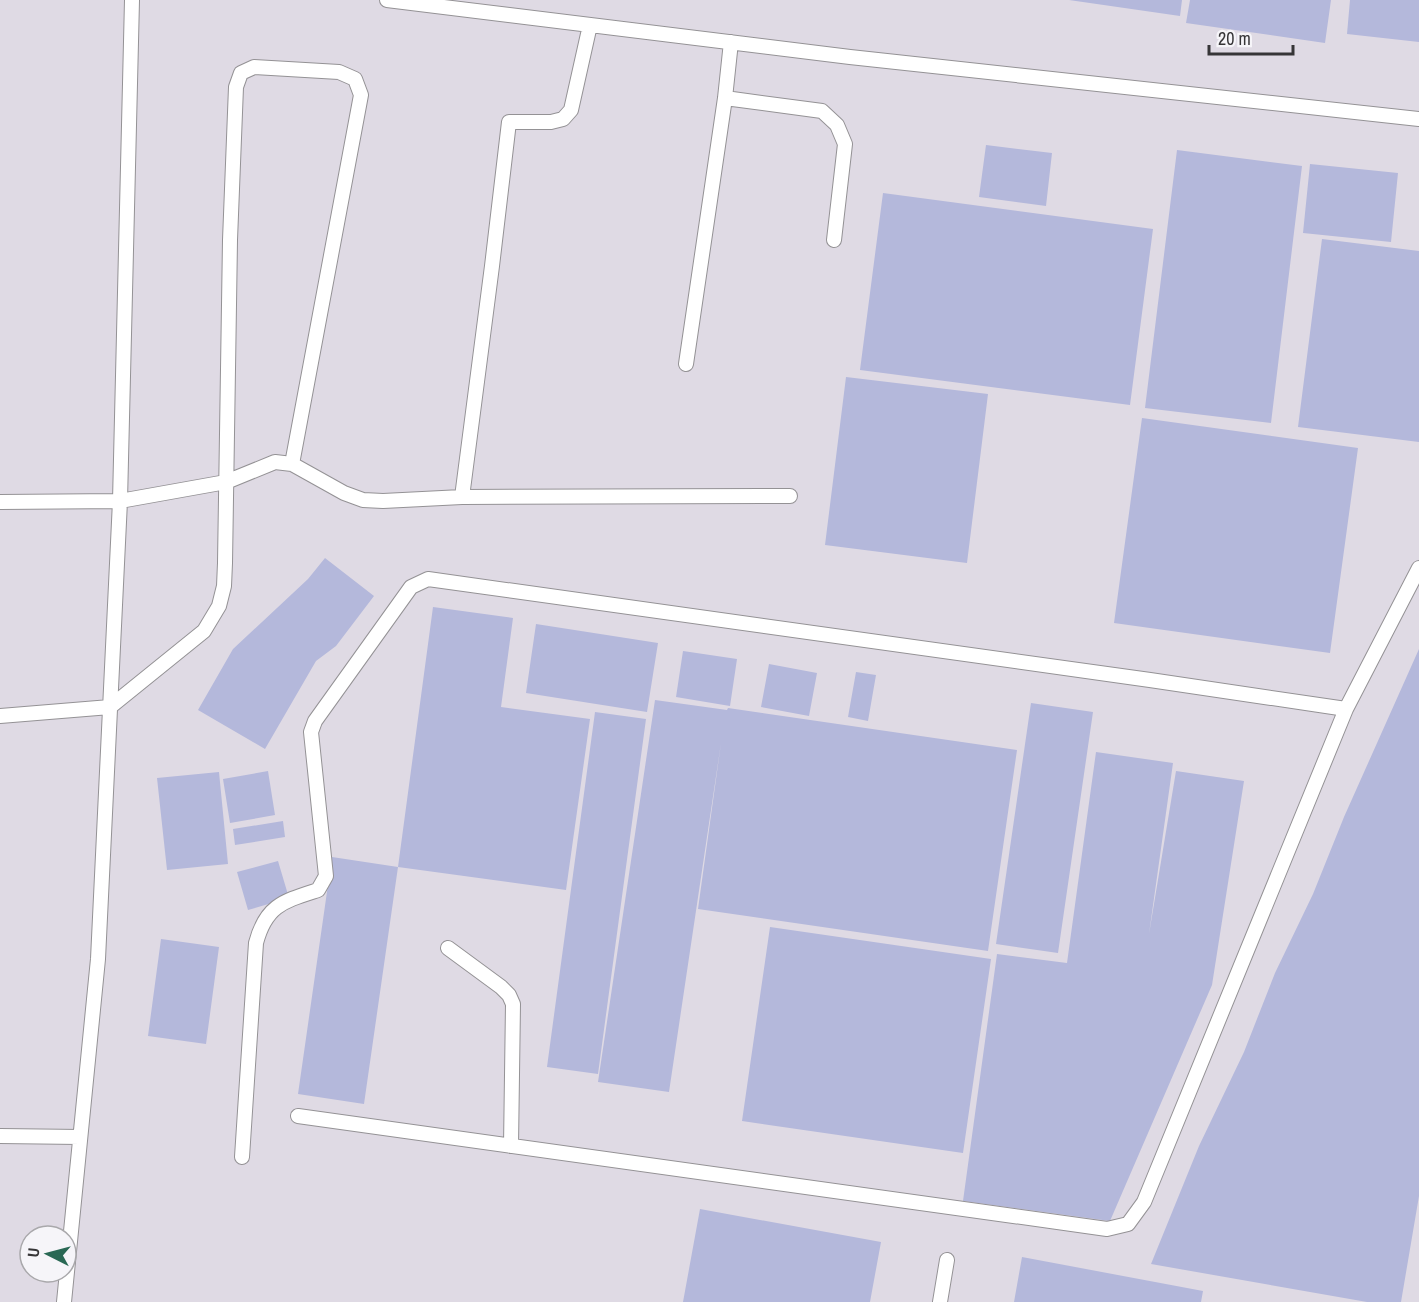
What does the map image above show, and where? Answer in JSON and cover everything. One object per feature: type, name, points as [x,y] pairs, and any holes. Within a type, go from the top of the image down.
[{"type":"lane","points":[[64,1302],[98,959],[120,501],[132,0]]},
{"type":"lane","points":[[387,0],[731,42],[1419,119]]},
{"type":"lane","points":[[462,496],[508,122],[551,122],[563,119],[571,110],[590,25]]},
{"type":"lane","points":[[686,364],[725,98],[731,42]]},
{"type":"lane","points":[[0,716],[110,707],[204,631],[219,606],[224,586],[225,563],[230,240],[236,87],[242,73],[254,67],[339,72],[355,79],[361,95],[292,464]]},
{"type":"lane","points":[[725,98],[822,111],[837,124],[845,144],[834,240]]},
{"type":"lane","points":[[0,502],[120,501],[226,482],[275,462],[292,464],[344,493],[363,500],[383,501],[462,496],[790,496]]},
{"type":"lane","points":[[298,1116],[1107,1228],[1128,1224],[1144,1202],[1346,710],[1419,568]]},
{"type":"lane","points":[[242,1157],[256,943],[259,932],[264,922],[283,901],[318,890],[326,876],[311,732],[315,721],[404,596],[420,581],[428,579],[1150,680],[1346,710]]},
{"type":"lane","points":[[448,948],[501,987],[509,995],[513,1004],[511,1146]]},
{"type":"lane","points":[[0,1136],[80,1137]]},
{"type":"lane","points":[[940,1302],[947,1260]]},
{"type":"shaded area","points":[[0,0],[1419,0],[1419,1302],[0,1302]]},
{"type":"building","points":[[1069,0],[1182,0],[1180,16]]},
{"type":"building","points":[[1190,0],[1331,0],[1325,43],[1186,23]]},
{"type":"building","points":[[1350,0],[1419,0],[1419,42],[1347,34]]},
{"type":"building","points":[[986,145],[1052,153],[1046,206],[979,197]]},
{"type":"building","points":[[1177,150],[1302,166],[1271,423],[1145,408]]},
{"type":"building","points":[[1310,164],[1398,173],[1391,242],[1303,233]]},
{"type":"building","points":[[883,193],[1153,229],[1130,405],[860,370]]},
{"type":"building","points":[[1322,239],[1419,251],[1419,442],[1298,427]]},
{"type":"building","points":[[846,377],[988,394],[967,563],[825,545]]},
{"type":"building","points":[[1142,418],[1358,448],[1330,653],[1114,623]]},
{"type":"building","points":[[325,558],[374,596],[336,646],[316,661],[265,749],[198,710],[233,649],[308,579]]},
{"type":"building","points":[[433,607],[513,618],[501,707],[590,719],[566,890],[398,867]]},
{"type":"building","points":[[536,624],[658,643],[647,712],[526,693]]},
{"type":"building","points":[[1419,649],[1419,1196],[1401,1302],[1367,1302],[1151,1264],[1199,1146],[1244,1052],[1275,973],[1313,894],[1344,817]]},
{"type":"building","points":[[683,651],[737,659],[730,706],[676,697]]},
{"type":"building","points":[[769,664],[817,673],[809,716],[761,707]]},
{"type":"building","points":[[856,672],[876,675],[868,721],[848,717]]},
{"type":"building","points":[[655,700],[727,710],[728,708],[1017,750],[988,951],[698,909],[721,743],[669,1092],[598,1082]]},
{"type":"building","points":[[1031,703],[1093,712],[1058,953],[996,944]]},
{"type":"building","points":[[595,712],[646,719],[598,1074],[547,1067]]},
{"type":"building","points":[[1096,752],[1173,763],[1149,934],[1176,771],[1244,781],[1212,985],[1110,1221],[963,1201],[997,954],[1067,963]]},
{"type":"building","points":[[268,771],[275,815],[230,823],[223,779]]},
{"type":"building","points":[[219,772],[228,864],[167,870],[157,778]]},
{"type":"building","points":[[283,821],[285,837],[235,845],[233,829]]},
{"type":"building","points":[[332,857],[398,867],[364,1104],[298,1094]]},
{"type":"building","points":[[278,861],[289,898],[248,910],[237,872]]},
{"type":"building","points":[[770,927],[991,959],[963,1153],[742,1121]]},
{"type":"building","points":[[161,939],[219,947],[206,1044],[148,1036]]},
{"type":"building","points":[[700,1209],[881,1242],[870,1302],[683,1302]]},
{"type":"building","points":[[1022,1257],[1203,1291],[1201,1302],[1014,1302]]}]
